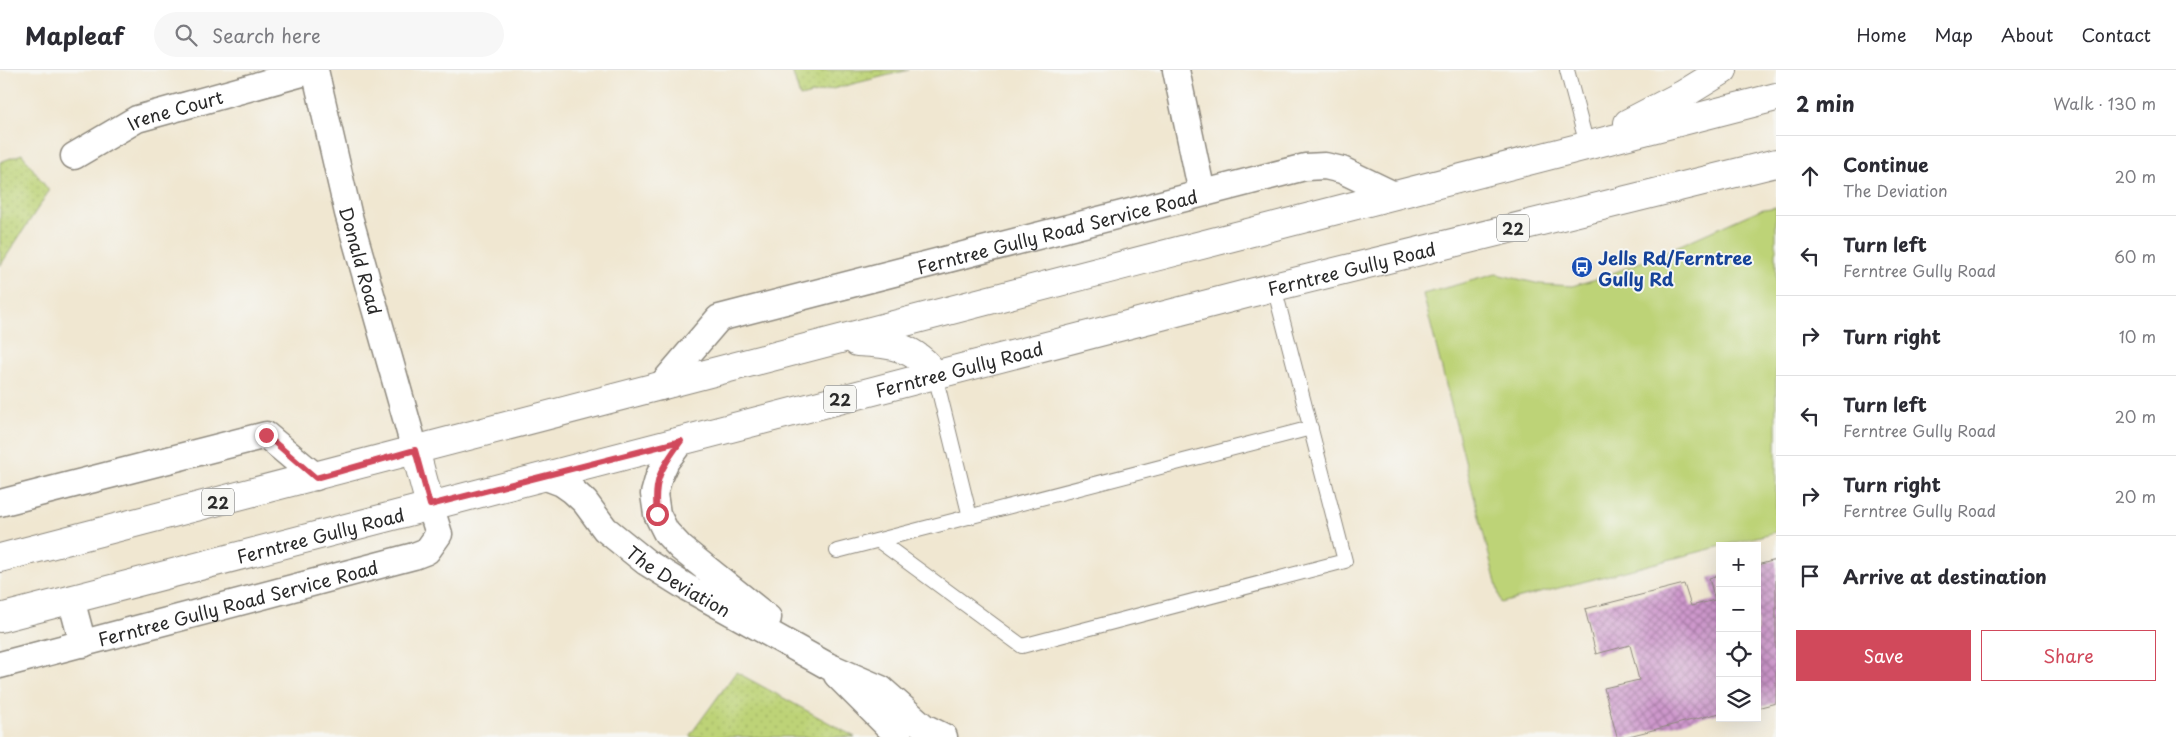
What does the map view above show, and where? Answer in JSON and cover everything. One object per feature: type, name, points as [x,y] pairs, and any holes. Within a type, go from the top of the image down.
[{"type":"main road","points":[[1587,145],[1684,94],[1723,70]]},
{"type":"main road","name":"22","points":[[0,558],[316,478],[415,450],[1392,194],[1776,96]]},
{"type":"main road","name":"Ferntree Gully Road","points":[[0,618],[1274,287],[1776,163]]},
{"type":"main road","points":[[835,341],[881,343],[902,347],[917,355],[928,365],[934,375]]},
{"type":"main road","points":[[415,450],[430,505]]},
{"type":"street","name":"Irene Court","points":[[74,156],[137,119],[314,70]]},
{"type":"street","name":"Donald Road","points":[[314,70],[348,213],[415,450]]},
{"type":"street","points":[[1176,70],[1202,193]]},
{"type":"street","name":"Ferntree Gully Road Service Road","points":[[688,326],[1305,167],[1325,166],[1342,170],[1392,194]]},
{"type":"street","points":[[660,387],[719,318]]},
{"type":"street","points":[[0,503],[266,435],[316,478]]},
{"type":"street","name":"The Deviation","points":[[681,441],[666,461],[654,494],[657,514],[666,532],[681,548],[828,666],[899,737]]},
{"type":"street","name":"The Deviation","points":[[546,477],[562,483],[572,490],[585,502],[605,529],[646,562],[686,587],[828,666],[881,689],[924,734]]},
{"type":"street","name":"Ferntree Gully Road Service Road","points":[[0,665],[414,556],[427,551],[439,534],[430,505]]},
{"type":"street","points":[[71,599],[83,644]]},
{"type":"lane","points":[[1567,70],[1587,145]]},
{"type":"lane","points":[[878,541],[1022,646],[1345,561],[1274,287]]},
{"type":"lane","points":[[934,375],[970,517]]},
{"type":"lane","points":[[836,552],[1311,428]]},
{"type":"green space","points":[[792,70],[909,70],[800,97]]},
{"type":"green space","points":[[22,154],[49,191],[0,266],[0,162]]},
{"type":"green space","points":[[1776,207],[1776,532],[1737,542],[1716,542],[1716,547],[1501,603],[1423,294],[1496,274],[1540,284],[1572,286],[1603,277],[1660,254],[1759,210]]},
{"type":"green space","points":[[736,672],[855,737],[691,737],[690,735]]},
{"type":"building","points":[[1776,560],[1776,703],[1761,707],[1761,587],[1761,564]]},
{"type":"building","points":[[1716,576],[1716,714],[1625,737],[1617,737],[1604,688],[1639,680],[1630,645],[1596,654],[1585,609],[1684,584],[1691,606],[1715,600],[1709,578]]},
{"type":"place","name":"Jells Rd/Ferntree Gully Rd","points":[[1582,267]]},
{"type":"route","points":[[266,435],[316,478],[415,450],[430,505],[546,477],[681,441],[666,461],[659,476],[654,494],[657,514]]}]
